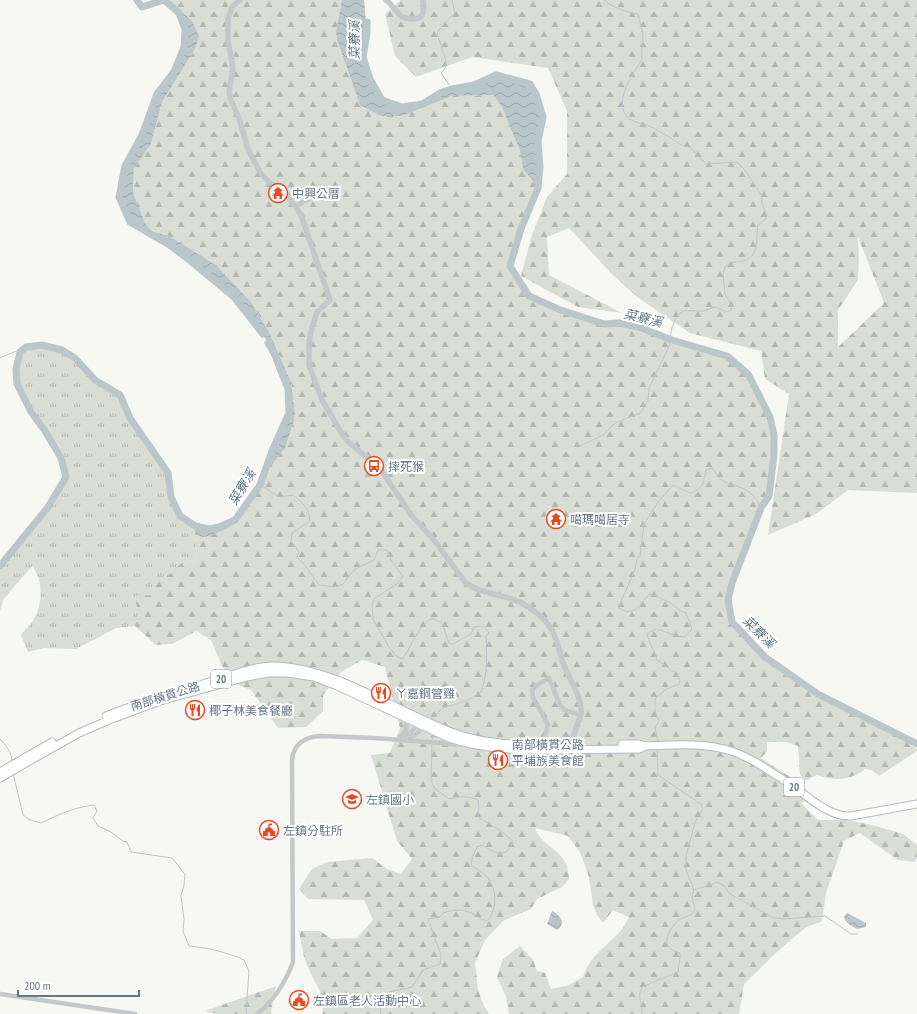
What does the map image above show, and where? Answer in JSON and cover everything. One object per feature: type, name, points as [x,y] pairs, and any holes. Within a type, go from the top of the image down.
[{"type":"main road","name":"南部橫貫公路","points":[[26,760],[75,730],[127,708],[173,693],[261,668],[275,666],[315,672],[329,677],[404,717],[421,722]]},
{"type":"main road","name":"南部橫貫公路","points":[[357,692],[421,722]]},
{"type":"main road","name":"20","points":[[421,722],[450,738]]},
{"type":"main road","name":"南部橫貫公路","points":[[450,738],[471,739],[516,745],[572,747]]},
{"type":"main road","name":"南部橫貫公路","points":[[450,738],[480,746],[514,750],[638,744],[647,746],[706,745],[732,751],[758,764],[824,808],[838,815],[843,816],[917,804]]},
{"type":"main road","name":"20","points":[[0,772],[26,760]]},
{"type":"main road","name":"20","points":[[0,778],[26,760]]},
{"type":"street","points":[[240,0],[232,7],[228,19],[228,40],[233,68],[230,92],[231,100],[239,118],[248,149],[260,172],[270,183],[280,187],[286,193],[296,206],[305,224],[330,300],[317,312],[315,316],[311,331],[308,354],[309,365],[326,409],[347,440],[380,468],[411,514],[434,540],[465,582],[480,590],[505,596],[520,603],[535,612],[554,632],[564,667],[579,702],[581,715],[572,747]]},
{"type":"street","points":[[386,0],[402,17],[413,19],[421,16],[423,13],[422,0]]},
{"type":"street","points":[[296,206],[316,195]]},
{"type":"street","points":[[543,745],[548,725],[533,696],[532,690],[537,685],[549,678],[560,705],[564,710],[581,715]]},
{"type":"street","points":[[397,739],[407,730],[404,717]]},
{"type":"street","points":[[397,739],[408,735],[421,722]]},
{"type":"street","points":[[407,740],[416,735],[421,722]]},
{"type":"street","points":[[259,1013],[277,995],[288,977],[293,962],[292,760],[294,751],[300,743],[311,737],[320,736],[397,739],[426,742],[450,738]]},
{"type":"street","points":[[293,835],[316,834]]},
{"type":"street","points":[[0,994],[135,1014]]},
{"type":"green space","points":[[170,0],[342,0],[336,31],[337,40],[360,105],[402,116],[452,96],[493,95],[502,107],[520,151],[523,169],[538,188],[521,229],[510,266],[529,296],[558,309],[727,356],[748,374],[770,417],[774,435],[774,455],[769,496],[761,508],[732,583],[728,600],[732,622],[765,657],[818,694],[859,719],[887,730],[917,749],[917,751],[879,776],[872,770],[865,769],[854,776],[842,779],[817,775],[805,781],[800,774],[798,746],[786,742],[767,742],[767,751],[761,758],[793,779],[815,798],[801,803],[818,820],[847,820],[876,826],[903,834],[917,845],[917,856],[915,862],[898,860],[860,833],[844,841],[826,893],[822,921],[805,928],[777,952],[744,984],[739,1014],[509,1014],[506,997],[497,977],[503,959],[520,946],[533,960],[537,971],[545,973],[551,989],[569,985],[583,977],[586,969],[594,957],[620,931],[629,917],[613,910],[603,923],[597,915],[593,905],[589,877],[580,852],[568,836],[535,828],[544,842],[565,861],[569,879],[562,887],[537,899],[531,909],[503,921],[485,940],[475,963],[478,990],[484,1006],[489,1014],[322,1014],[323,1011],[320,991],[304,957],[299,931],[320,931],[332,939],[357,938],[373,920],[364,900],[308,899],[299,889],[312,869],[327,862],[372,858],[387,869],[401,874],[412,859],[397,841],[371,755],[390,753],[400,728],[385,667],[362,660],[341,672],[323,695],[323,711],[306,727],[278,728],[251,690],[238,685],[222,666],[211,640],[196,631],[172,644],[156,645],[135,626],[139,613],[134,597],[140,595],[155,595],[151,582],[170,574],[174,568],[182,563],[196,561],[197,542],[195,535],[203,537],[211,536],[241,516],[264,482],[268,470],[285,448],[294,421],[295,412],[291,382],[270,334],[251,302],[216,265],[169,236],[152,231],[145,223],[133,192],[134,168],[151,144],[162,102],[195,49],[192,21]]},
{"type":"green space","points":[[401,0],[917,0],[917,493],[848,490],[816,514],[768,535],[789,394],[765,379],[761,351],[690,333],[637,297],[612,274],[569,228],[547,237],[549,275],[622,313],[578,307],[521,276],[531,238],[547,197],[567,174],[567,111],[548,68],[472,57],[416,77],[395,56],[385,14]],"holes":[[[858,237],[884,303],[838,347],[838,310],[858,280]]]},
{"type":"green space","points":[[42,345],[62,350],[75,358],[95,380],[120,395],[130,418],[168,473],[171,497],[180,516],[195,526],[197,542],[196,561],[182,563],[174,568],[155,595],[140,595],[139,613],[135,626],[116,628],[76,649],[44,648],[28,652],[21,635],[32,622],[38,611],[41,591],[38,577],[32,566],[3,600],[0,611],[0,566],[48,507],[66,477],[61,458],[45,431],[31,412],[17,384],[16,369],[20,352],[26,347]]},
{"type":"green space","points":[[276,986],[271,1012],[272,1014],[217,1014],[205,1011]]},
{"type":"water","points":[[164,0],[170,0],[192,21],[199,36],[195,49],[162,102],[151,144],[134,168],[133,192],[145,223],[152,231],[169,236],[216,265],[251,302],[270,334],[291,382],[295,412],[294,421],[285,448],[268,470],[264,482],[241,516],[230,527],[211,536],[203,537],[195,535],[195,526],[210,529],[235,520],[260,485],[272,451],[289,413],[288,390],[274,353],[260,330],[234,297],[171,246],[130,222],[119,197],[125,166],[142,135],[157,94],[174,72],[184,47],[185,29],[179,13]]},
{"type":"water","points":[[342,0],[364,0],[367,33],[363,57],[370,79],[382,100],[402,107],[421,104],[442,92],[474,85],[496,75],[530,84],[536,94],[543,117],[538,141],[540,167],[538,188],[523,169],[520,151],[502,107],[493,95],[452,96],[402,116],[381,116],[360,105],[337,40],[336,31]]},
{"type":"water","points":[[552,911],[560,917],[562,922],[562,925],[557,930],[547,924]]},
{"type":"water","points":[[847,913],[866,923],[866,927],[857,929],[849,924],[844,917]]},
{"type":"waterway","name":"菜竂溪","points":[[137,0],[142,7],[164,0]]},
{"type":"waterway","name":"菜竂溪","points":[[164,0],[179,13],[185,29],[184,47],[174,72],[157,94],[142,135],[125,166],[119,197],[130,222],[171,246],[234,297],[263,334]]},
{"type":"waterway","points":[[452,0],[455,13],[437,33],[446,61],[446,67],[441,73],[452,89]]},
{"type":"waterway","points":[[578,447],[603,435],[615,423],[641,412],[648,401],[649,388],[672,340],[671,334],[676,319],[682,312],[703,311],[715,307],[727,312],[731,310],[732,307],[725,294],[723,273],[725,267],[731,263],[743,261],[752,256],[756,247],[758,225],[764,221],[767,216],[762,203],[762,196],[744,169],[737,162],[707,164],[690,148],[683,146],[663,133],[628,118],[622,104],[623,96],[642,59],[642,31],[638,14],[620,9],[604,0]]},
{"type":"waterway","name":"菜竂溪","points":[[367,22],[367,33],[363,57],[370,79],[382,100],[402,107],[422,104],[442,92],[474,85],[496,75],[530,84],[536,94],[543,117],[538,141],[540,167],[538,188],[521,229],[510,266],[529,296],[558,309],[604,324],[619,323],[641,328],[672,340],[727,356],[748,374],[770,417],[774,435],[774,455],[769,496],[761,508],[732,583],[728,600],[732,622],[765,657],[818,694],[917,744]]},
{"type":"waterway","name":"菜竂溪","points":[[0,566],[48,507],[66,477],[61,458],[45,431],[31,412],[17,384],[16,369],[20,352],[26,347],[42,345],[62,350],[75,358],[95,380],[120,395],[130,418],[168,473],[171,497],[180,516],[195,526],[210,529],[235,520],[260,485],[272,451],[289,413],[288,389],[274,353],[268,343]]},
{"type":"waterway","points":[[0,358],[16,351],[20,352]]},
{"type":"waterway","points":[[658,742],[655,728],[659,721],[655,711],[655,699],[665,690],[679,684],[680,681],[677,674],[657,660],[647,635],[656,629],[685,637],[692,629],[686,613],[669,602],[651,594],[647,596],[639,607],[632,611],[627,612],[619,608],[635,569],[637,559],[640,556],[644,524],[659,501],[673,485],[690,493],[698,490],[702,485],[706,470],[712,468],[718,477],[725,482],[745,489],[753,496],[761,508]]},
{"type":"waterway","points":[[260,485],[280,497],[293,495],[303,503],[307,509],[310,521],[292,533],[291,541],[299,552],[297,557],[319,585],[334,587],[343,584],[355,569],[374,560],[378,550],[387,550],[391,560],[403,577],[397,584],[375,598],[372,605],[373,619],[396,656],[402,659],[419,631],[432,618],[442,623],[449,643],[453,644],[471,634],[474,627],[484,626],[489,633],[486,636],[486,671],[481,692],[466,701],[443,708],[433,717],[433,721]]},
{"type":"waterway","points":[[432,741],[433,734]]},
{"type":"waterway","points":[[0,739],[8,749],[12,762]]},
{"type":"waterway","points":[[381,1014],[379,1001],[389,992],[412,987],[423,970],[440,964],[441,955],[428,919],[440,917],[443,913],[457,910],[469,912],[487,921],[491,916],[495,899],[493,887],[485,875],[471,865],[472,858],[477,847],[483,845],[492,851],[504,853],[513,841],[501,831],[478,817],[478,800],[467,797],[449,799],[434,788],[431,780],[432,744]]},
{"type":"waterway","points":[[642,1014],[640,998],[640,991],[642,987],[678,972],[680,953],[670,948],[667,944],[667,940],[669,932],[677,922],[692,914],[695,910],[692,897],[694,890],[686,870],[686,856],[695,822],[703,809],[701,804],[658,775],[657,749]]},
{"type":"waterway","points":[[13,773],[23,815],[30,820],[41,823],[60,814],[94,805],[97,811],[93,818],[98,826],[127,842],[131,852],[172,858],[185,874],[181,896],[184,919],[183,931],[189,946],[211,949],[244,960],[249,971],[247,1014]]},
{"type":"waterway","points":[[694,890],[718,882],[724,886],[730,894],[772,917],[782,919],[825,916],[851,934],[858,934]]},
{"type":"place","name":"中興公厝","points":[[278,193]]},
{"type":"place","name":"摔死猴","points":[[374,466]]},
{"type":"place","name":"噶瑪噶居寺","points":[[556,519]]},
{"type":"place","name":"ㄚ嘉鋼管雞","points":[[381,693]]},
{"type":"place","name":"椰子林美食餐廳","points":[[195,710]]},
{"type":"place","name":"平埔族美食館","points":[[498,760]]},
{"type":"place","name":"左鎮國小","points":[[352,799]]},
{"type":"place","name":"左鎮分駐所","points":[[269,830]]},
{"type":"place","name":"左鎮區老人活動中心","points":[[299,1000]]}]
